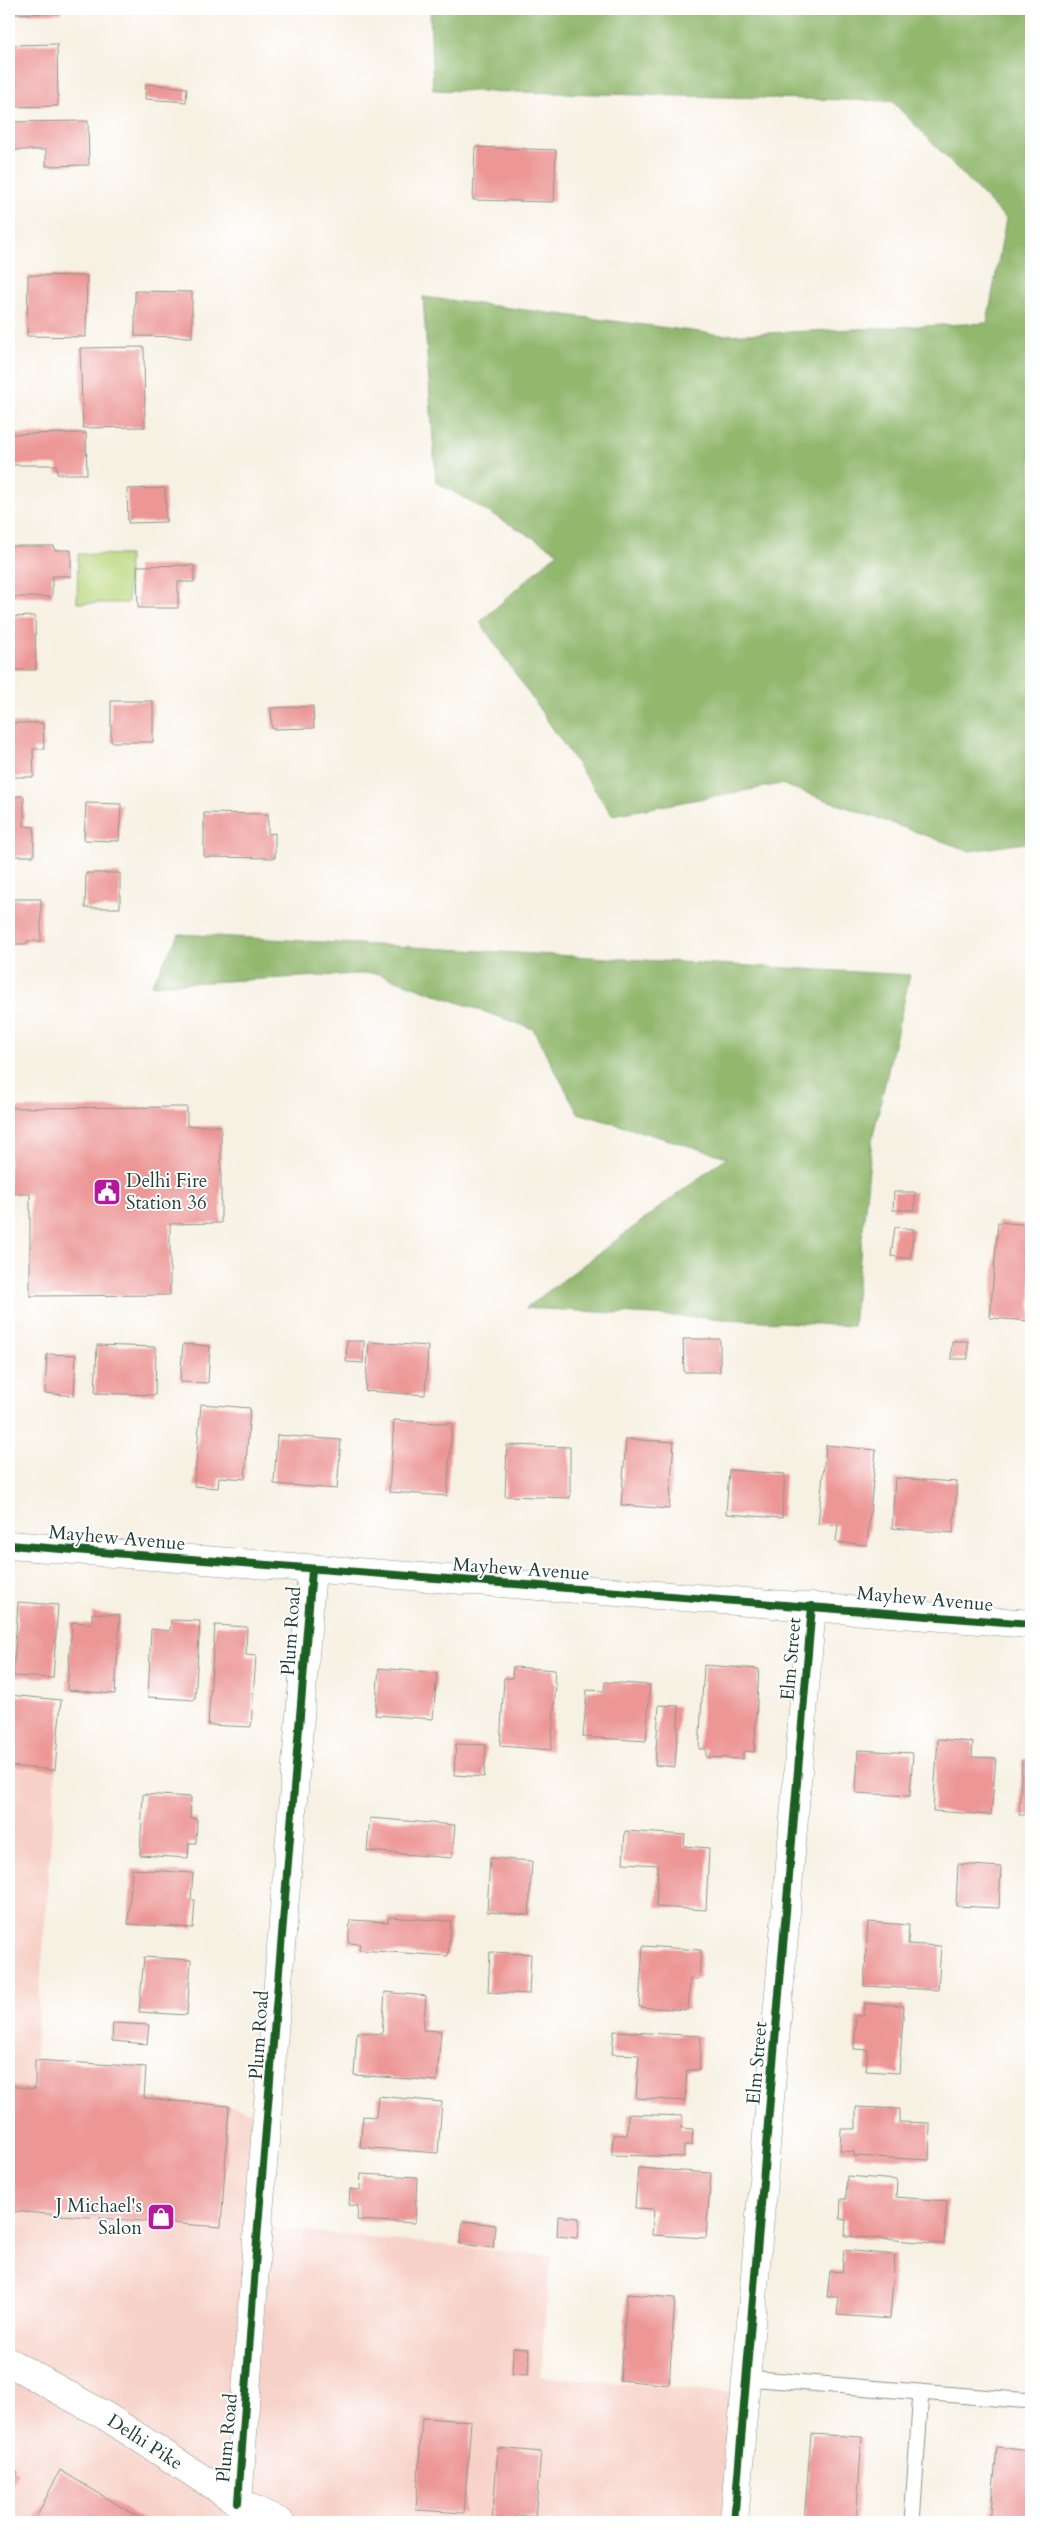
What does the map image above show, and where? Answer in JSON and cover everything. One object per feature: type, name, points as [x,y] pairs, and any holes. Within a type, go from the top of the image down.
[{"type":"street","name":"Mayhew Avenue","points":[[9,1545],[312,1570],[812,1606],[1031,1624]]},
{"type":"street","name":"Plum Road","points":[[238,2502],[258,2226],[312,1570]]},
{"type":"street","name":"Elm Street","points":[[734,2522],[812,1606]]},
{"type":"street","name":"Delhi Pike","points":[[9,2362],[107,2418],[238,2502],[277,2522]]},
{"type":"lane","points":[[746,2378],[1031,2401]]},
{"type":"lane","points":[[912,2522],[921,2392]]},
{"type":"shaded area","points":[[9,1695],[61,1700],[35,2060],[146,2067],[144,2098],[229,2106],[269,2117],[258,2226],[551,2256],[540,2376],[745,2394],[734,2522],[9,2522]]},
{"type":"green space","points":[[430,9],[1031,9],[1031,842],[970,851],[781,784],[612,815],[480,622],[558,552],[436,482],[423,297],[723,335],[987,323],[1006,219],[892,101],[433,90]]},
{"type":"green space","points":[[78,554],[129,555],[128,603],[77,603]]},
{"type":"green space","points":[[179,934],[910,975],[872,1140],[853,1326],[526,1308],[727,1157],[578,1113],[533,1029],[376,973],[151,985]]},
{"type":"building","points":[[11,9],[61,9],[61,13],[12,14]]},
{"type":"building","points":[[57,44],[58,106],[9,107],[9,45]]},
{"type":"building","points":[[146,84],[187,88],[186,102],[145,99]]},
{"type":"building","points":[[88,121],[89,165],[46,166],[46,150],[9,150],[9,122]]},
{"type":"building","points":[[475,147],[556,150],[554,202],[473,200]]},
{"type":"building","points":[[28,275],[87,276],[86,337],[27,336]]},
{"type":"building","points":[[135,291],[192,292],[192,337],[135,336]]},
{"type":"building","points":[[144,347],[145,427],[83,428],[80,348]]},
{"type":"building","points":[[86,433],[87,474],[57,474],[57,465],[9,465],[9,434]]},
{"type":"building","points":[[165,488],[166,522],[128,523],[127,489]]},
{"type":"building","points":[[9,546],[54,546],[54,550],[71,550],[71,576],[52,576],[52,597],[9,597]]},
{"type":"building","points":[[194,565],[194,582],[178,582],[178,608],[138,608],[137,566]]},
{"type":"building","points":[[35,616],[36,670],[9,670],[9,617]]},
{"type":"building","points":[[111,701],[153,701],[153,742],[111,742]]},
{"type":"building","points":[[313,706],[314,728],[272,729],[271,708]]},
{"type":"building","points":[[9,723],[43,723],[44,749],[33,749],[34,777],[9,777]]},
{"type":"building","points":[[9,796],[24,796],[24,826],[34,827],[34,856],[9,856]]},
{"type":"building","points":[[86,803],[121,804],[119,841],[84,840]]},
{"type":"building","points":[[204,813],[268,814],[268,834],[275,833],[275,858],[204,857]]},
{"type":"building","points":[[86,873],[120,873],[120,908],[85,908]]},
{"type":"building","points":[[9,899],[41,899],[41,941],[27,941],[27,944],[9,944]]},
{"type":"building","points":[[187,1107],[187,1126],[221,1126],[221,1223],[170,1224],[170,1295],[30,1296],[30,1194],[9,1194],[9,1108]]},
{"type":"building","points":[[894,1192],[915,1192],[915,1210],[893,1210]]},
{"type":"building","points":[[998,1222],[1031,1225],[1031,1321],[990,1318]]},
{"type":"building","points":[[895,1227],[914,1229],[910,1259],[891,1256]]},
{"type":"building","points":[[683,1339],[720,1339],[720,1372],[684,1372]]},
{"type":"building","points":[[347,1341],[364,1341],[363,1363],[346,1362]]},
{"type":"building","points":[[952,1341],[968,1341],[968,1359],[951,1359]]},
{"type":"building","points":[[369,1342],[428,1346],[425,1395],[365,1391]]},
{"type":"building","points":[[183,1344],[210,1346],[208,1383],[180,1382]]},
{"type":"building","points":[[97,1345],[156,1347],[155,1395],[95,1393]]},
{"type":"building","points":[[47,1354],[76,1355],[74,1396],[45,1393]]},
{"type":"building","points":[[201,1404],[250,1408],[245,1479],[219,1477],[218,1488],[194,1486]]},
{"type":"building","points":[[394,1420],[452,1424],[447,1496],[389,1492]]},
{"type":"building","points":[[277,1435],[341,1440],[337,1489],[274,1484]]},
{"type":"building","points":[[626,1439],[674,1442],[669,1509],[621,1505]]},
{"type":"building","points":[[507,1445],[570,1447],[570,1498],[505,1496]]},
{"type":"building","points":[[826,1445],[876,1450],[867,1545],[836,1542],[838,1525],[818,1524]]},
{"type":"building","points":[[729,1470],[785,1474],[782,1518],[726,1514]]},
{"type":"building","points":[[895,1478],[957,1482],[953,1533],[892,1528]]},
{"type":"building","points":[[18,1602],[58,1605],[53,1678],[13,1676]]},
{"type":"building","points":[[92,1613],[120,1615],[115,1694],[67,1690],[72,1622],[92,1624]]},
{"type":"building","points":[[171,1620],[200,1621],[195,1700],[148,1697],[151,1629],[170,1631]]},
{"type":"building","points":[[215,1625],[247,1627],[246,1655],[256,1656],[251,1727],[208,1725]]},
{"type":"building","points":[[704,1665],[759,1669],[754,1752],[743,1751],[743,1759],[706,1757],[706,1749],[699,1749]]},
{"type":"building","points":[[513,1667],[555,1670],[554,1683],[556,1683],[551,1750],[500,1746],[504,1678],[512,1678]]},
{"type":"building","points":[[379,1668],[437,1673],[433,1719],[375,1715]]},
{"type":"building","points":[[605,1682],[650,1685],[646,1741],[583,1737],[587,1690],[604,1691]]},
{"type":"building","points":[[9,1695],[61,1700],[55,1770],[9,1766]]},
{"type":"building","points":[[659,1705],[679,1706],[675,1767],[655,1765]]},
{"type":"building","points":[[938,1739],[973,1742],[972,1757],[996,1758],[991,1815],[933,1811]]},
{"type":"building","points":[[456,1744],[486,1745],[484,1777],[454,1775]]},
{"type":"building","points":[[858,1750],[913,1753],[910,1796],[856,1793]]},
{"type":"building","points":[[1022,1760],[1031,1761],[1031,1815],[1019,1815]]},
{"type":"building","points":[[143,1794],[191,1797],[190,1818],[197,1819],[196,1843],[189,1843],[188,1858],[140,1855]]},
{"type":"building","points":[[370,1818],[455,1825],[452,1858],[367,1851]]},
{"type":"building","points":[[625,1831],[685,1835],[684,1846],[709,1848],[706,1910],[656,1907],[658,1865],[623,1863]]},
{"type":"building","points":[[490,1858],[532,1861],[529,1915],[487,1912]]},
{"type":"building","points":[[958,1864],[1001,1867],[999,1908],[956,1906]]},
{"type":"building","points":[[132,1869],[193,1873],[191,1900],[195,1900],[193,1928],[128,1924]]},
{"type":"building","points":[[389,1917],[451,1921],[448,1956],[359,1950],[360,1944],[348,1943],[350,1920],[388,1922]]},
{"type":"building","points":[[868,1922],[909,1925],[908,1944],[941,1946],[938,1990],[864,1986]]},
{"type":"building","points":[[643,1946],[701,1950],[699,1979],[690,1979],[688,2010],[639,2007]]},
{"type":"building","points":[[490,1952],[531,1954],[529,1994],[488,1992]]},
{"type":"building","points":[[144,1957],[191,1960],[187,2015],[139,2012]]},
{"type":"building","points":[[385,1992],[426,1996],[423,2030],[441,2031],[437,2081],[354,2075],[357,2032],[382,2034]]},
{"type":"building","points":[[865,2003],[904,2006],[899,2073],[866,2071],[868,2050],[854,2049],[856,2016],[864,2016]]},
{"type":"building","points":[[113,2023],[149,2025],[147,2044],[112,2041]]},
{"type":"building","points":[[614,2031],[701,2036],[699,2070],[687,2070],[685,2101],[636,2098],[639,2055],[612,2054]]},
{"type":"building","points":[[35,2060],[146,2067],[144,2098],[229,2106],[221,2227],[9,2211],[9,2086],[35,2089]]},
{"type":"building","points":[[378,2096],[442,2102],[438,2153],[360,2147],[363,2116],[376,2117]]},
{"type":"building","points":[[856,2107],[900,2109],[900,2122],[930,2123],[929,2160],[854,2156],[854,2152],[840,2151],[841,2129],[856,2129]]},
{"type":"building","points":[[628,2114],[682,2116],[681,2128],[693,2129],[692,2145],[684,2145],[684,2157],[612,2155],[613,2135],[627,2135]]},
{"type":"building","points":[[638,2168],[711,2173],[706,2238],[652,2235],[654,2209],[635,2208]]},
{"type":"building","points":[[361,2174],[417,2177],[415,2223],[357,2220],[358,2206],[349,2205],[350,2189],[360,2190]]},
{"type":"building","points":[[847,2176],[897,2180],[896,2197],[947,2201],[944,2244],[845,2236],[846,2220],[840,2219],[841,2199],[846,2199]]},
{"type":"building","points":[[558,2216],[579,2218],[577,2238],[557,2236]]},
{"type":"building","points":[[463,2221],[495,2225],[493,2248],[460,2244]]},
{"type":"building","points":[[844,2250],[895,2255],[890,2319],[837,2315],[839,2297],[827,2297],[830,2271],[842,2272]]},
{"type":"building","points":[[627,2294],[675,2298],[669,2385],[620,2380]]},
{"type":"building","points":[[513,2348],[529,2349],[528,2375],[512,2374]]},
{"type":"building","points":[[422,2418],[471,2421],[464,2513],[416,2510]]},
{"type":"building","points":[[811,2434],[862,2437],[856,2522],[804,2522]]},
{"type":"building","points":[[997,2447],[1031,2451],[1031,2522],[990,2522]]},
{"type":"building","points":[[498,2448],[541,2452],[535,2517],[517,2515],[516,2522],[492,2522]]},
{"type":"building","points":[[9,2468],[18,2472],[9,2489]]},
{"type":"building","points":[[60,2470],[128,2511],[147,2522],[34,2522]]},
{"type":"cycle path","points":[[9,1545],[1031,1624]]},
{"type":"cycle path","points":[[238,2502],[258,2226],[312,1570]]},
{"type":"cycle path","points":[[734,2522],[812,1606]]},
{"type":"place","name":"Delhi Fire Station 36","points":[[107,1192]]},
{"type":"place","name":"J Michael's Salon","points":[[161,2217]]}]
